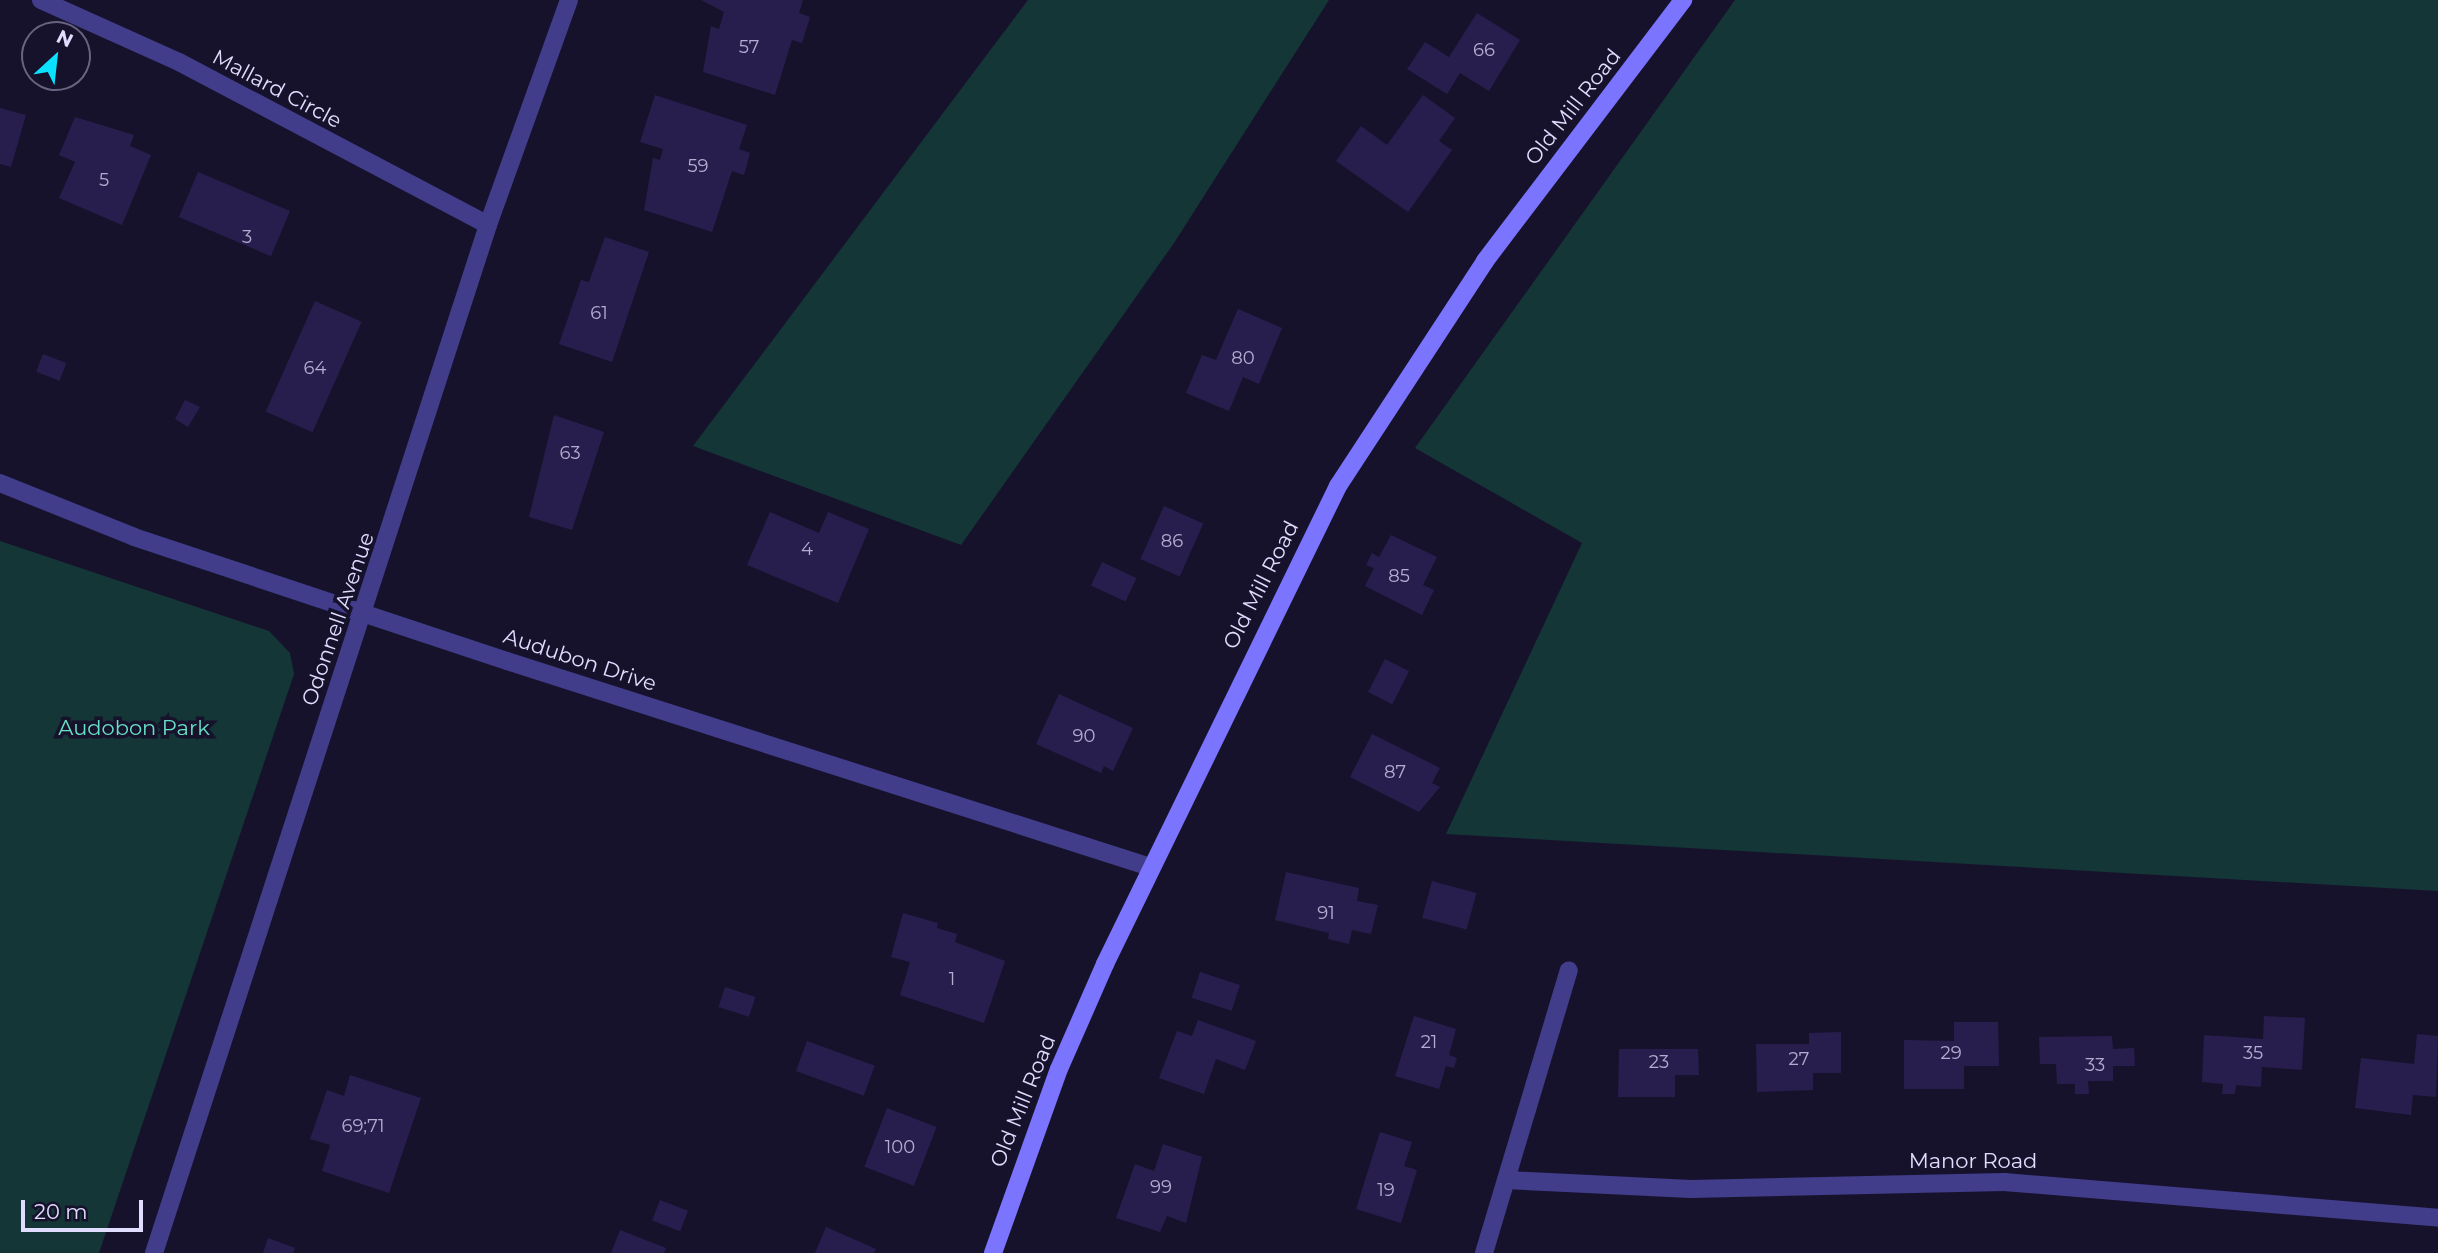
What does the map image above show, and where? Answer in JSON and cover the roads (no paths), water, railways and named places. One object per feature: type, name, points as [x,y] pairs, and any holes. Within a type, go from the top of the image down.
[{"type":"main road","name":"Old Mill Road","points":[[993,1253],[1059,1069],[1150,867],[1283,589],[1370,432],[1485,261],[1683,0]]},
{"type":"street","name":"Mallard Circle","points":[[41,0],[179,62],[488,225]]},
{"type":"street","name":"Odonnell Avenue","points":[[154,1253],[365,611],[488,225],[569,0]]},
{"type":"street","name":"Audubon Drive","points":[[0,483],[134,537],[1150,867]]},
{"type":"street","points":[[1484,1253],[1569,970]]},
{"type":"street","name":"Manor Road","points":[[1506,1180],[1691,1189],[2017,1182],[2438,1218]]},
{"type":"park label","name":"Audobon Park","points":[[134,728]]}]
